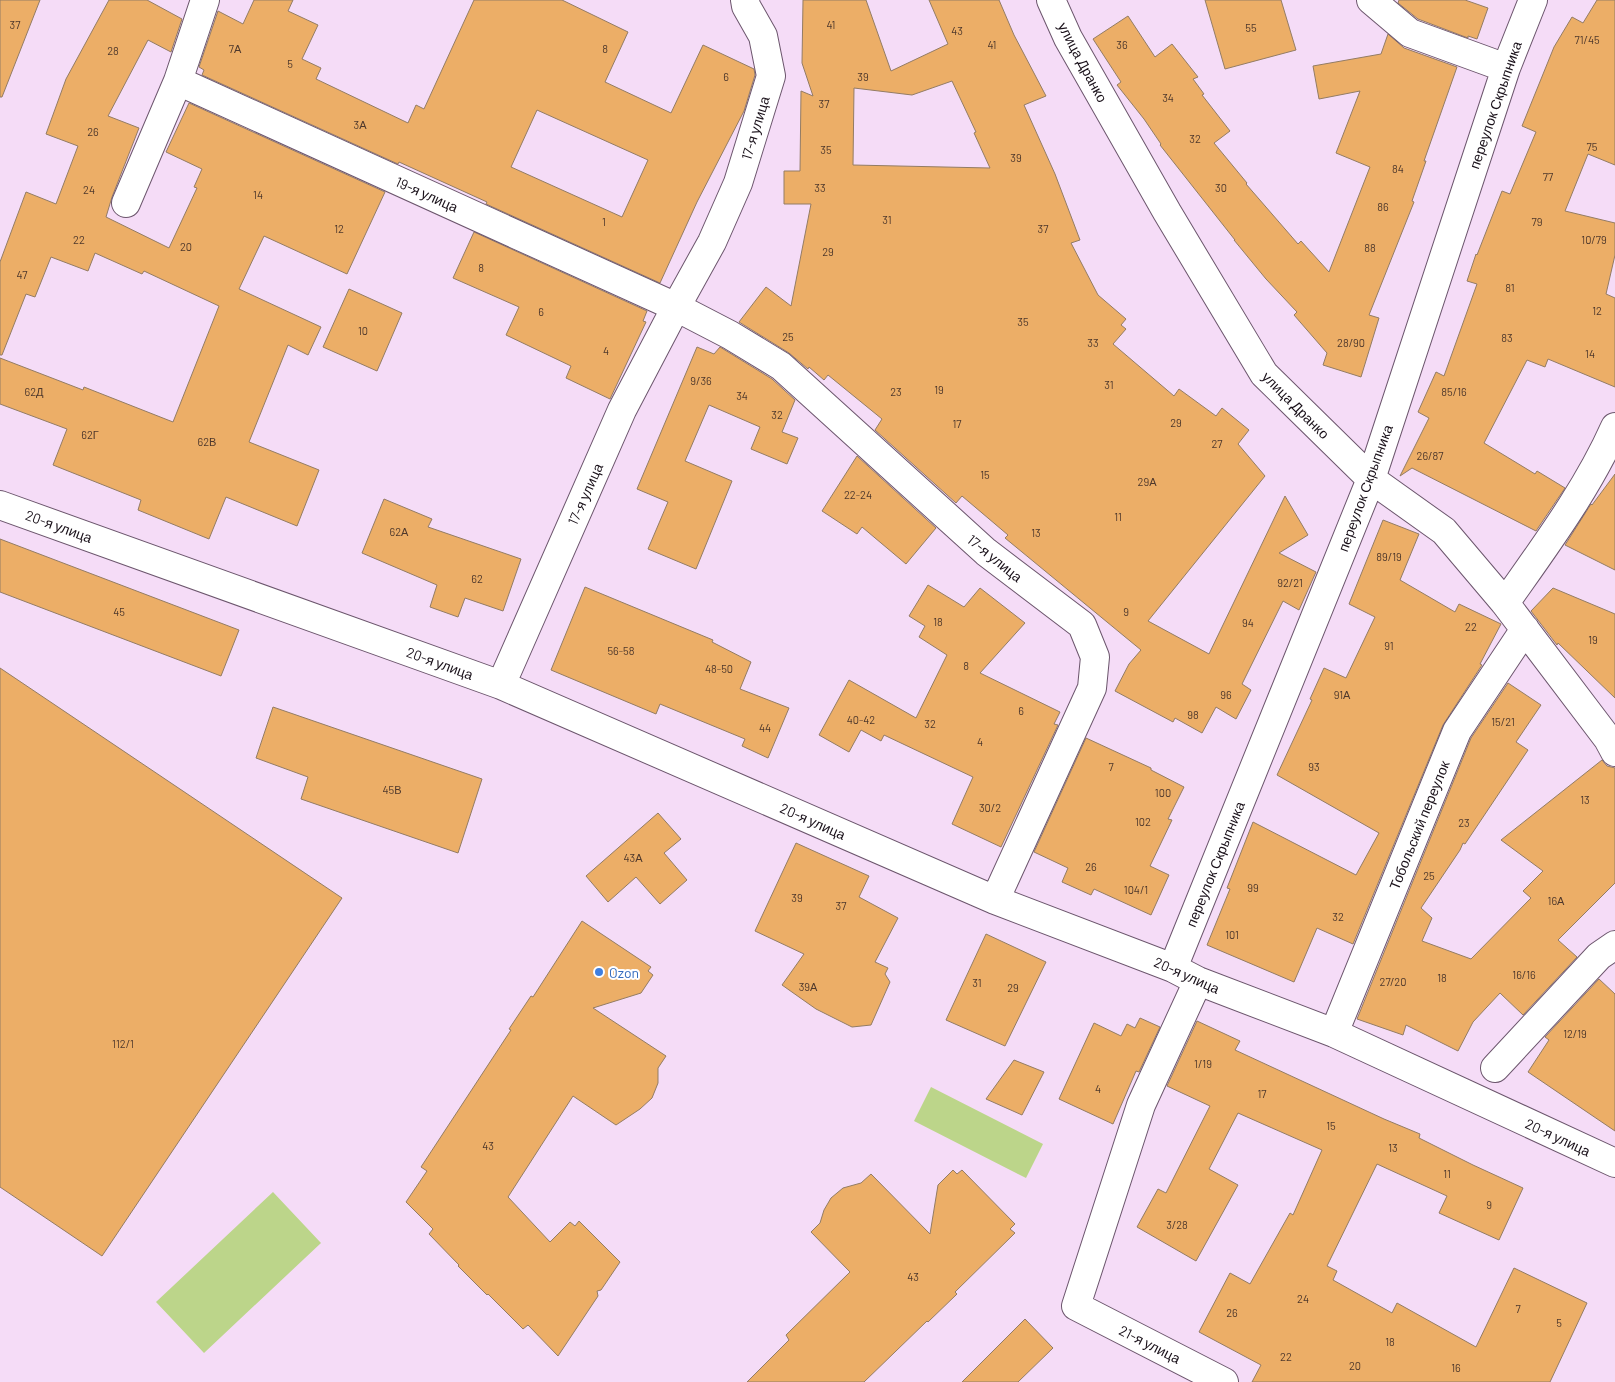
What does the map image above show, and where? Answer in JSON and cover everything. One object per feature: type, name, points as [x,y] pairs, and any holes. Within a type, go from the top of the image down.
[{"type":"street","points":[[126,203],[178,81],[205,0]]},
{"type":"street","name":"улица Дранко","points":[[1051,0],[1068,38],[1167,212],[1264,374],[1371,479],[1444,531],[1505,603],[1608,738],[1615,752]]},
{"type":"street","points":[[1371,0],[1410,33],[1506,68]]},
{"type":"street","name":"переулок Скрыпника","points":[[1173,968],[1371,479],[1506,68],[1533,0]]},
{"type":"street","name":"17-я улица","points":[[501,685],[622,410],[712,242],[738,183],[771,76],[763,36],[739,2]]},
{"type":"street","name":"19-я улица","points":[[178,81],[676,307]]},
{"type":"street","name":"17-я улица","points":[[676,307],[730,335],[781,366],[986,552],[1082,625],[1095,657],[1092,688],[995,900]]},
{"type":"street","points":[[1505,603],[1563,521],[1603,454],[1615,427]]},
{"type":"street","name":"20-я улица","points":[[0,505],[501,685],[995,900],[1173,968],[1198,982],[1334,1033],[1615,1163]]},
{"type":"street","name":"Тобольский переулок","points":[[1334,1033],[1457,730],[1525,629]]},
{"type":"street","points":[[1495,1068],[1599,956],[1615,945]]},
{"type":"street","name":"21-я улица","points":[[1198,982],[1141,1106],[1076,1306],[1224,1382]]},
{"type":"green space","points":[[931,1087],[1043,1144],[1026,1178],[914,1121]]},
{"type":"green space","points":[[273,1192],[321,1243],[204,1353],[156,1302]]},
{"type":"building","points":[[0,0],[40,0],[2,97],[0,97]]},
{"type":"building","points":[[109,0],[147,0],[182,19],[171,52],[148,40],[108,116],[139,128],[106,217],[169,248],[197,188],[194,187],[202,169],[166,152],[189,103],[385,192],[347,274],[264,236],[239,289],[321,327],[308,355],[288,345],[249,442],[319,470],[297,526],[226,497],[209,539],[138,510],[141,500],[53,465],[67,429],[0,404],[0,358],[83,390],[84,387],[173,422],[219,306],[144,271],[142,274],[95,253],[88,271],[51,257],[35,297],[26,294],[2,355],[0,355],[0,262],[26,192],[56,204],[78,146],[46,134],[66,79]]},
{"type":"building","points":[[254,0],[293,0],[288,11],[318,25],[302,59],[321,68],[316,79],[408,123],[416,105],[424,109],[474,0],[562,0],[628,32],[605,82],[671,113],[703,45],[754,69],[755,75],[744,111],[697,202],[660,283],[486,204],[487,202],[399,162],[398,164],[202,75],[204,70],[199,67],[218,11],[243,24]],"holes":[[[537,110],[648,160],[622,217],[511,167]]]},
{"type":"building","points":[[803,0],[866,0],[891,71],[948,44],[929,0],[999,0],[1014,35],[1046,96],[1024,105],[1055,174],[1080,240],[1071,243],[1098,295],[1126,319],[1121,325],[1126,329],[1113,344],[1174,396],[1179,389],[1216,416],[1222,408],[1249,430],[1238,444],[1265,476],[1148,621],[1209,654],[1285,496],[1308,535],[1279,553],[1316,572],[1299,610],[1283,601],[1242,684],[1251,690],[1236,719],[1216,707],[1202,733],[1175,718],[1173,722],[1115,691],[1129,664],[1141,650],[1005,538],[1008,535],[962,496],[956,503],[875,430],[882,419],[828,375],[824,380],[789,353],[739,322],[766,287],[791,306],[811,204],[784,204],[784,171],[800,171],[801,91],[813,96],[802,63]],"holes":[[[952,81],[976,132],[974,133],[990,168],[853,165],[854,88],[912,95]]]},
{"type":"building","points":[[1205,0],[1281,0],[1296,50],[1225,69]]},
{"type":"building","points":[[1399,0],[1465,0],[1488,8],[1477,39],[1468,36],[1468,38],[1418,19],[1398,3]]},
{"type":"building","points":[[1597,0],[1615,0],[1615,165],[1588,154],[1565,211],[1615,223],[1615,255],[1606,294],[1615,298],[1615,387],[1548,359],[1545,367],[1527,360],[1484,443],[1535,474],[1537,471],[1565,488],[1536,531],[1412,468],[1400,476],[1429,418],[1418,412],[1436,372],[1444,376],[1477,284],[1467,281],[1476,254],[1502,191],[1510,194],[1536,132],[1522,126],[1554,47],[1572,17],[1583,23]]},
{"type":"building","points":[[1128,16],[1155,57],[1172,44],[1198,77],[1193,79],[1204,94],[1202,95],[1230,131],[1214,143],[1246,184],[1298,244],[1301,241],[1329,272],[1370,167],[1336,153],[1360,91],[1319,99],[1313,66],[1381,54],[1388,34],[1404,48],[1457,67],[1424,161],[1426,161],[1412,201],[1414,202],[1369,315],[1379,318],[1361,377],[1323,365],[1327,353],[1294,315],[1297,312],[1266,279],[1234,240],[1160,145],[1144,119],[1117,85],[1121,82],[1093,39]]},
{"type":"building","points":[[474,232],[647,311],[643,321],[646,322],[610,399],[566,378],[571,366],[506,335],[519,307],[453,278]]},
{"type":"building","points":[[349,289],[402,313],[377,371],[323,347]]},
{"type":"building","points":[[697,347],[714,354],[720,347],[772,379],[795,400],[782,432],[798,438],[787,464],[751,449],[760,427],[709,405],[685,461],[732,481],[696,569],[648,549],[668,502],[637,489]]},
{"type":"building","points":[[857,456],[936,528],[906,564],[862,527],[857,534],[822,511]]},
{"type":"building","points":[[1615,474],[1615,570],[1565,545],[1591,504]]},
{"type":"building","points":[[384,499],[432,519],[428,527],[521,559],[503,611],[465,598],[458,617],[430,607],[437,585],[362,553]]},
{"type":"building","points":[[1383,520],[1419,534],[1400,580],[1455,612],[1459,604],[1501,624],[1480,664],[1482,665],[1443,725],[1353,944],[1317,928],[1294,982],[1207,945],[1230,889],[1227,888],[1253,822],[1356,875],[1379,833],[1277,775],[1312,700],[1310,699],[1324,668],[1346,678],[1375,617],[1349,604]]},
{"type":"building","points":[[0,539],[239,630],[221,676],[0,592]]},
{"type":"building","points":[[928,585],[964,607],[980,588],[1025,623],[980,673],[1060,712],[1054,724],[1058,725],[1001,847],[952,824],[973,777],[884,735],[881,741],[861,730],[849,752],[819,735],[849,680],[916,718],[947,655],[919,637],[925,626],[909,616]]},
{"type":"building","points":[[585,587],[713,640],[712,642],[751,662],[740,689],[789,708],[768,758],[742,746],[745,739],[660,704],[656,714],[551,670]]},
{"type":"building","points":[[1553,588],[1615,614],[1615,698],[1558,643],[1557,645],[1531,611]]},
{"type":"building","points":[[0,668],[342,898],[102,1256],[0,1187]]},
{"type":"building","points":[[1508,683],[1541,705],[1516,742],[1528,750],[1465,844],[1463,843],[1421,908],[1432,918],[1422,941],[1471,959],[1531,898],[1523,891],[1543,871],[1501,840],[1602,760],[1607,766],[1615,768],[1615,883],[1558,940],[1577,957],[1523,1015],[1500,993],[1473,1022],[1458,1051],[1406,1025],[1403,1035],[1357,1019],[1471,738]]},
{"type":"building","points":[[273,707],[482,779],[458,853],[301,799],[308,777],[256,758]]},
{"type":"building","points":[[1086,738],[1151,768],[1151,770],[1184,787],[1168,819],[1172,820],[1150,866],[1169,875],[1151,915],[1094,889],[1091,895],[1062,882],[1068,868],[1034,852]]},
{"type":"building","points":[[658,813],[681,839],[664,853],[687,880],[660,904],[636,877],[608,902],[586,876]]},
{"type":"building","points":[[796,843],[869,876],[859,897],[898,918],[875,962],[888,968],[885,974],[890,982],[871,1025],[852,1027],[816,1009],[782,985],[804,954],[755,931]]},
{"type":"building","points":[[582,921],[651,967],[648,971],[653,975],[641,993],[593,1008],[666,1056],[658,1068],[658,1083],[652,1098],[640,1109],[616,1125],[573,1096],[508,1197],[550,1242],[570,1222],[575,1226],[579,1221],[620,1262],[601,1290],[597,1291],[598,1296],[558,1356],[528,1325],[523,1329],[458,1266],[429,1234],[433,1229],[406,1202],[427,1171],[421,1167],[511,1030],[509,1029],[531,996],[533,997]]},
{"type":"building","points":[[986,934],[1046,962],[1005,1046],[946,1020]]},
{"type":"building","points":[[1599,979],[1615,994],[1615,1131],[1528,1072],[1549,1040],[1545,1037]]},
{"type":"building","points":[[1140,1018],[1160,1027],[1139,1072],[1136,1071],[1113,1124],[1059,1099],[1094,1023],[1121,1036],[1127,1024],[1135,1028]]},
{"type":"building","points":[[1197,1021],[1240,1041],[1235,1050],[1420,1134],[1419,1138],[1523,1188],[1499,1240],[1439,1213],[1447,1196],[1377,1164],[1327,1266],[1337,1271],[1333,1280],[1392,1313],[1397,1303],[1476,1347],[1514,1268],[1587,1303],[1550,1382],[1252,1382],[1261,1365],[1199,1332],[1230,1273],[1250,1284],[1290,1213],[1293,1215],[1322,1150],[1238,1113],[1209,1169],[1238,1185],[1196,1261],[1137,1227],[1158,1189],[1166,1193],[1210,1106],[1167,1086]]},
{"type":"building","points":[[1014,1060],[1044,1072],[1022,1115],[986,1099]]},
{"type":"building","points":[[953,1170],[957,1174],[962,1170],[1015,1224],[1010,1229],[1015,1233],[955,1292],[957,1294],[864,1382],[747,1382],[789,1340],[786,1335],[850,1272],[811,1232],[820,1223],[824,1210],[831,1198],[843,1188],[861,1183],[871,1174],[930,1234],[938,1185]]},
{"type":"building","points":[[1025,1319],[1053,1348],[1018,1382],[962,1382]]},
{"type":"place","name":"Ozon","points":[[599,972]]}]
